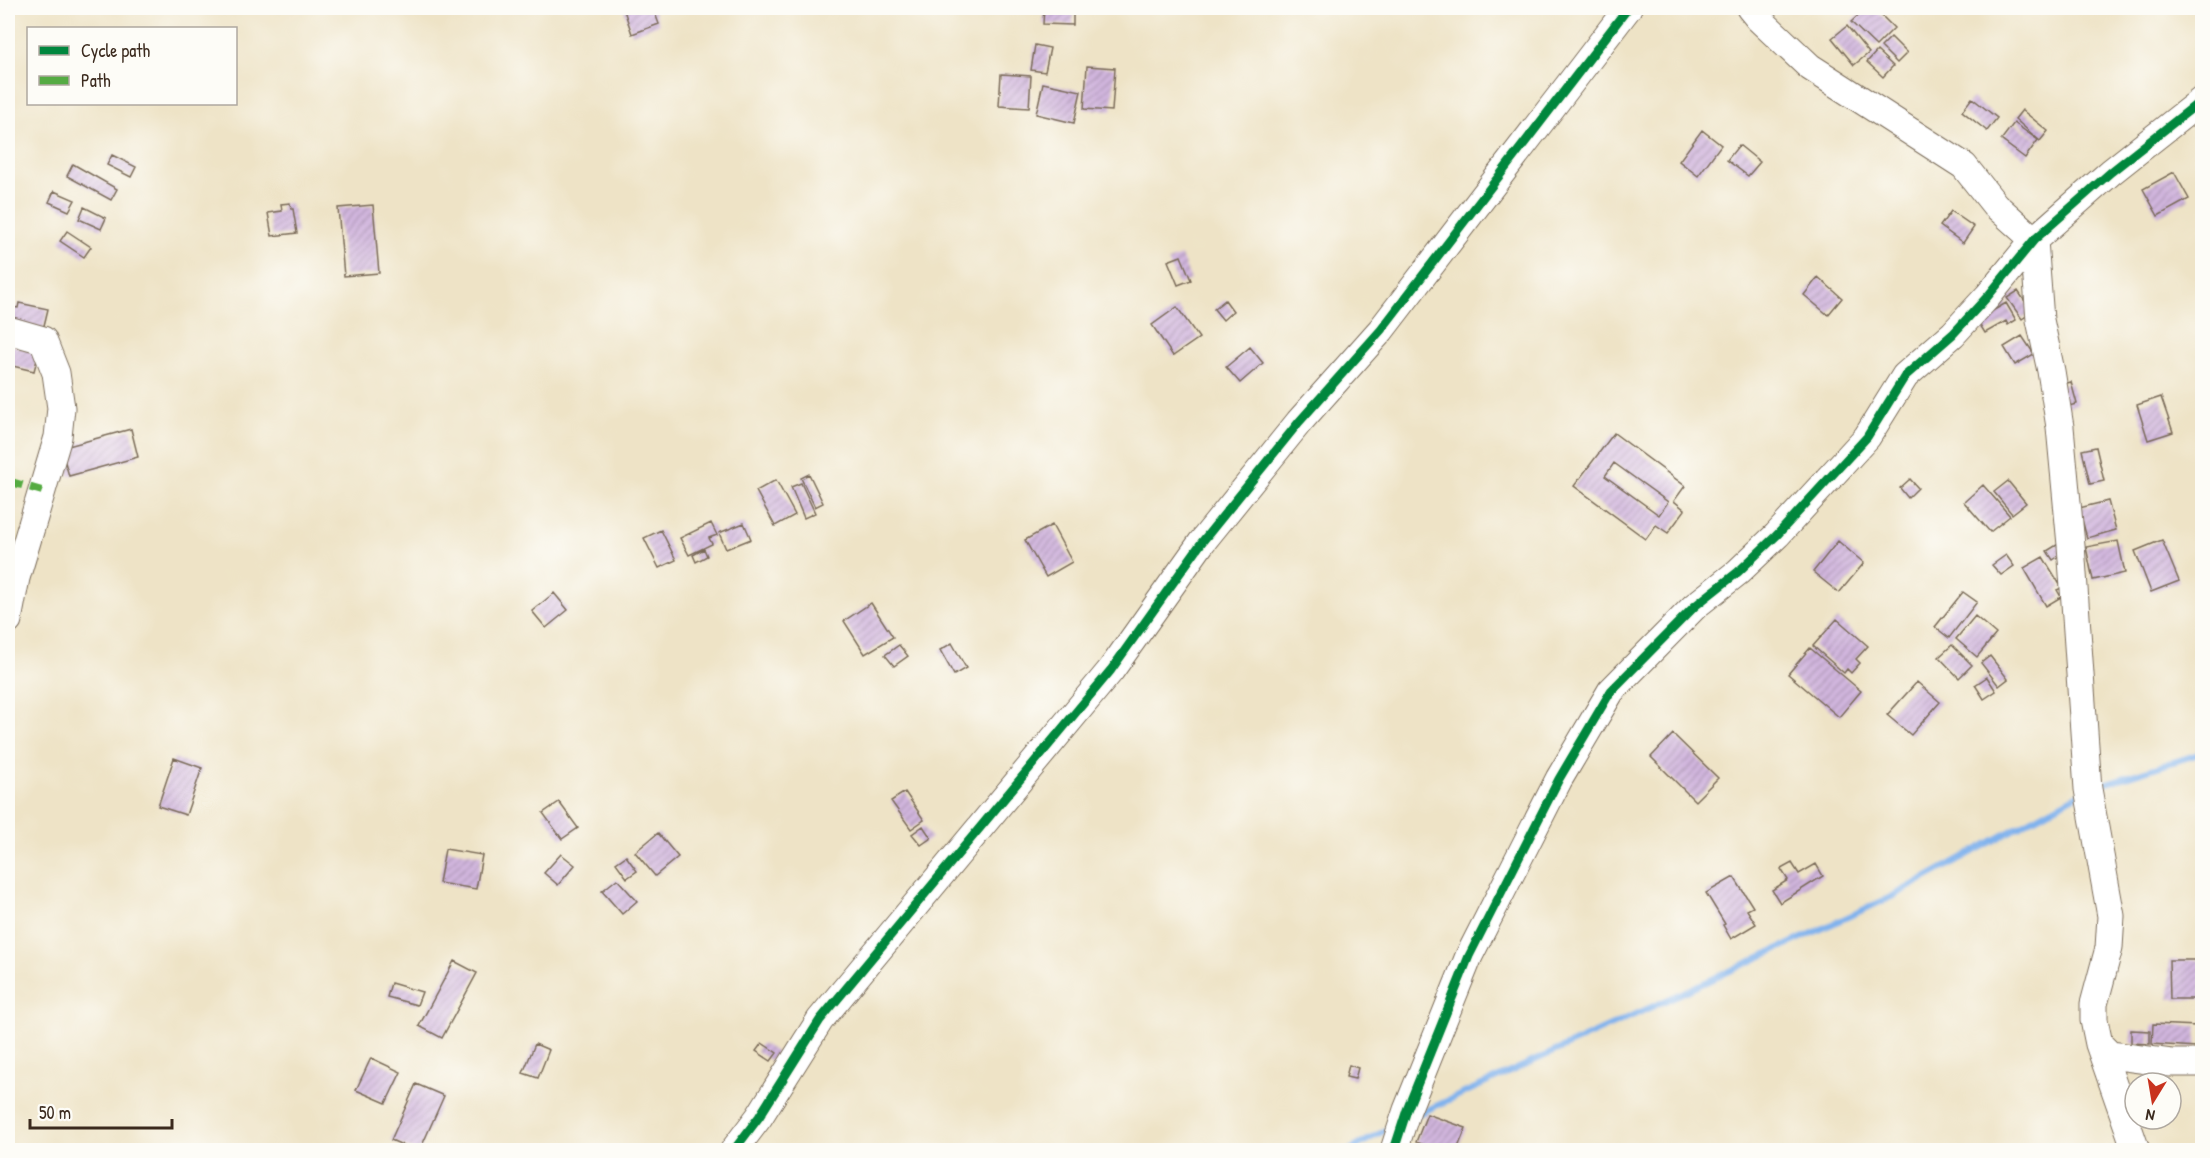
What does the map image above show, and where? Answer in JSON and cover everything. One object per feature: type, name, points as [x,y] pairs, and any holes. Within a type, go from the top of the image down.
[{"type":"street","points":[[734,1150],[759,1117],[819,1020],[1111,670],[1202,542],[1299,422],[1381,330],[1628,8]]},
{"type":"street","points":[[1750,8],[1810,67],[1964,166],[1995,205],[2034,240],[2040,320],[2052,371],[2062,451],[2088,789],[2111,916],[2109,948],[2094,1004],[2094,1020],[2099,1044],[2136,1150]]},
{"type":"street","points":[[1394,1150],[1407,1110],[1468,956],[1558,779],[1611,691],[1695,606],[1738,572],[1777,535],[1866,437],[1905,376],[1953,334],[1989,296],[2034,240],[2111,172],[2202,100]]},
{"type":"street","points":[[8,330],[43,340],[56,373],[61,408],[58,437],[16,578],[8,620]]},
{"type":"street","points":[[2099,1044],[2110,1055],[2170,1063],[2202,1063]]},
{"type":"building","points":[[653,8],[659,24],[632,34],[624,10]]},
{"type":"building","points":[[1044,8],[1073,8],[1073,25],[1043,24]]},
{"type":"building","points":[[1866,8],[1874,8],[1894,28],[1876,46],[1851,22]]},
{"type":"building","points":[[1847,26],[1869,53],[1854,65],[1832,38]]},
{"type":"building","points":[[1891,37],[1907,53],[1897,63],[1881,47]]},
{"type":"building","points":[[1035,45],[1050,48],[1045,72],[1031,70]]},
{"type":"building","points":[[1877,51],[1893,66],[1883,77],[1867,62]]},
{"type":"building","points":[[1087,66],[1115,68],[1112,111],[1084,109]]},
{"type":"building","points":[[1001,74],[1031,76],[1029,108],[999,106]]},
{"type":"building","points":[[1043,83],[1081,91],[1074,123],[1036,114]]},
{"type":"building","points":[[1972,98],[1997,118],[1987,131],[1962,111]]},
{"type":"building","points":[[2022,110],[2048,131],[2040,141],[2015,119]]},
{"type":"building","points":[[2014,123],[2038,140],[2025,158],[2001,140]]},
{"type":"building","points":[[1702,130],[1721,145],[1698,176],[1679,161]]},
{"type":"building","points":[[1739,145],[1760,162],[1748,176],[1727,160]]},
{"type":"building","points":[[112,155],[136,167],[131,177],[107,165]]},
{"type":"building","points":[[73,164],[117,189],[111,200],[67,176]]},
{"type":"building","points":[[2174,172],[2189,199],[2158,216],[2143,189]]},
{"type":"building","points":[[54,191],[75,200],[69,211],[49,202]]},
{"type":"building","points":[[290,203],[297,233],[272,236],[268,213],[282,211],[281,204]]},
{"type":"building","points":[[373,205],[379,273],[344,276],[338,208]]},
{"type":"building","points":[[84,207],[106,218],[101,229],[79,219]]},
{"type":"building","points":[[1951,211],[1974,227],[1963,243],[1940,226]]},
{"type":"building","points":[[67,231],[91,247],[84,257],[60,241]]},
{"type":"building","points":[[1181,256],[1191,280],[1178,285],[1168,261]]},
{"type":"building","points":[[1818,277],[1842,298],[1828,315],[1804,295]]},
{"type":"building","points":[[2018,291],[2032,312],[2022,319],[2007,298]]},
{"type":"building","points":[[1225,300],[1233,311],[1223,320],[1214,309]]},
{"type":"building","points":[[19,303],[48,309],[42,334],[8,326],[12,307],[18,308]]},
{"type":"building","points":[[2006,303],[2016,320],[2008,325],[2006,321],[1985,333],[1977,320]]},
{"type":"building","points":[[1177,307],[1199,338],[1173,356],[1152,325]]},
{"type":"building","points":[[2022,336],[2034,354],[2015,365],[2004,347]]},
{"type":"building","points":[[8,338],[12,339],[11,345],[39,352],[34,371],[8,365]]},
{"type":"building","points":[[1250,347],[1263,363],[1240,383],[1226,367]]},
{"type":"building","points":[[2071,382],[2077,404],[2064,407],[2059,385]]},
{"type":"building","points":[[2161,397],[2173,432],[2148,440],[2137,405]]},
{"type":"building","points":[[131,429],[138,457],[69,476],[61,448]]},
{"type":"building","points":[[1614,433],[1685,486],[1674,501],[1685,510],[1668,533],[1656,525],[1646,539],[1574,486]],"holes":[[[1614,463],[1668,502],[1659,515],[1605,476]]]},
{"type":"building","points":[[2096,447],[2104,481],[2090,484],[2082,450]]},
{"type":"building","points":[[809,474],[823,503],[815,507],[801,478]]},
{"type":"building","points":[[1910,479],[1918,488],[1908,498],[1900,488]]},
{"type":"building","points":[[776,480],[795,515],[775,526],[756,491]]},
{"type":"building","points":[[2008,481],[2026,503],[2012,514],[1994,492]]},
{"type":"building","points":[[801,483],[815,513],[804,518],[791,487]]},
{"type":"building","points":[[1983,485],[2010,516],[1990,532],[1964,502]]},
{"type":"building","points":[[2108,501],[2116,530],[2087,538],[2079,508]]},
{"type":"building","points":[[711,523],[717,535],[709,538],[712,544],[689,555],[680,538]]},
{"type":"building","points":[[744,523],[751,539],[726,549],[719,533]]},
{"type":"building","points":[[1052,525],[1072,562],[1046,577],[1025,540]]},
{"type":"building","points":[[661,530],[676,560],[659,568],[644,538]]},
{"type":"building","points":[[2162,540],[2179,581],[2151,592],[2135,551]]},
{"type":"building","points":[[1838,541],[1864,563],[1839,593],[1813,572]]},
{"type":"building","points":[[2118,541],[2125,573],[2093,580],[2086,547]]},
{"type":"building","points":[[2060,543],[2066,551],[2053,560],[2047,551]]},
{"type":"building","points":[[704,549],[707,556],[696,562],[693,555]]},
{"type":"building","points":[[2006,555],[2014,566],[2001,575],[1992,565]]},
{"type":"building","points":[[2043,557],[2062,588],[2057,590],[2061,597],[2046,606],[2024,568]]},
{"type":"building","points":[[1963,592],[1977,602],[1949,638],[1935,627]]},
{"type":"building","points":[[554,593],[568,610],[546,628],[532,611]]},
{"type":"building","points":[[871,603],[893,637],[865,654],[844,621]]},
{"type":"building","points":[[1975,616],[1996,634],[1977,657],[1956,639]]},
{"type":"building","points":[[1837,619],[1868,646],[1856,659],[1860,663],[1851,673],[1847,669],[1844,673],[1813,646]]},
{"type":"building","points":[[952,643],[966,668],[954,675],[940,650]]},
{"type":"building","points":[[899,645],[908,656],[894,666],[885,655]]},
{"type":"building","points":[[1952,645],[1972,665],[1959,678],[1939,657]]},
{"type":"building","points":[[1810,648],[1861,691],[1839,717],[1788,674]]},
{"type":"building","points":[[1990,656],[2008,679],[1999,686],[1981,663]]},
{"type":"building","points":[[1987,677],[1996,691],[1984,699],[1975,685]]},
{"type":"building","points":[[1917,682],[1940,702],[1911,735],[1887,715]]},
{"type":"building","points":[[1673,734],[1718,778],[1695,801],[1651,757]]},
{"type":"building","points":[[174,758],[202,768],[186,815],[158,806]]},
{"type":"building","points":[[905,792],[924,820],[911,829],[891,801]]},
{"type":"building","points":[[559,802],[578,828],[562,839],[543,813]]},
{"type":"building","points":[[923,826],[931,838],[921,845],[912,834]]},
{"type":"building","points":[[658,833],[678,857],[655,876],[635,852]]},
{"type":"building","points":[[445,849],[482,855],[476,889],[439,883]]},
{"type":"building","points":[[561,854],[575,865],[558,885],[544,873]]},
{"type":"building","points":[[626,856],[637,871],[627,878],[616,863]]},
{"type":"building","points":[[1792,863],[1799,874],[1816,864],[1823,876],[1780,903],[1772,890],[1788,880],[1781,869]]},
{"type":"building","points":[[1734,877],[1753,907],[1747,910],[1756,924],[1731,939],[1723,925],[1725,924],[1706,893]]},
{"type":"building","points":[[617,879],[637,901],[622,914],[602,891]]},
{"type":"building","points":[[2169,960],[2202,960],[2202,999],[2170,999]]},
{"type":"building","points":[[454,961],[477,973],[442,1038],[419,1026]]},
{"type":"building","points":[[391,983],[422,992],[417,1005],[387,997]]},
{"type":"building","points":[[2153,1024],[2197,1026],[2196,1047],[2152,1044]]},
{"type":"building","points":[[2131,1030],[2150,1031],[2150,1044],[2131,1043]]},
{"type":"building","points":[[762,1043],[777,1053],[771,1061],[756,1051]]},
{"type":"building","points":[[535,1044],[549,1050],[538,1078],[523,1073]]},
{"type":"building","points":[[371,1058],[401,1072],[386,1103],[356,1090]]},
{"type":"building","points":[[1349,1065],[1358,1068],[1355,1079],[1346,1077]]},
{"type":"building","points":[[416,1084],[444,1096],[420,1150],[414,1150],[391,1140]]},
{"type":"building","points":[[1427,1114],[1466,1128],[1457,1150],[1439,1150],[1416,1142]]},
{"type":"waterway","points":[[2094,787],[2202,753]]},
{"type":"waterway","points":[[1414,1116],[1891,897],[2082,792]]},
{"type":"waterway","points":[[1350,1150],[1391,1127]]},
{"type":"marked path","points":[[8,481],[42,491]]},
{"type":"cycle path","points":[[734,1150],[759,1117],[820,1020],[1111,670],[1202,542],[1299,422],[1381,330],[1628,8]]},
{"type":"cycle path","points":[[1394,1150],[1407,1110],[1469,956],[1559,779],[1611,691],[1695,606],[1738,572],[1777,535],[1867,437],[1905,376],[1953,334],[2034,240],[2111,172],[2202,100]]}]
